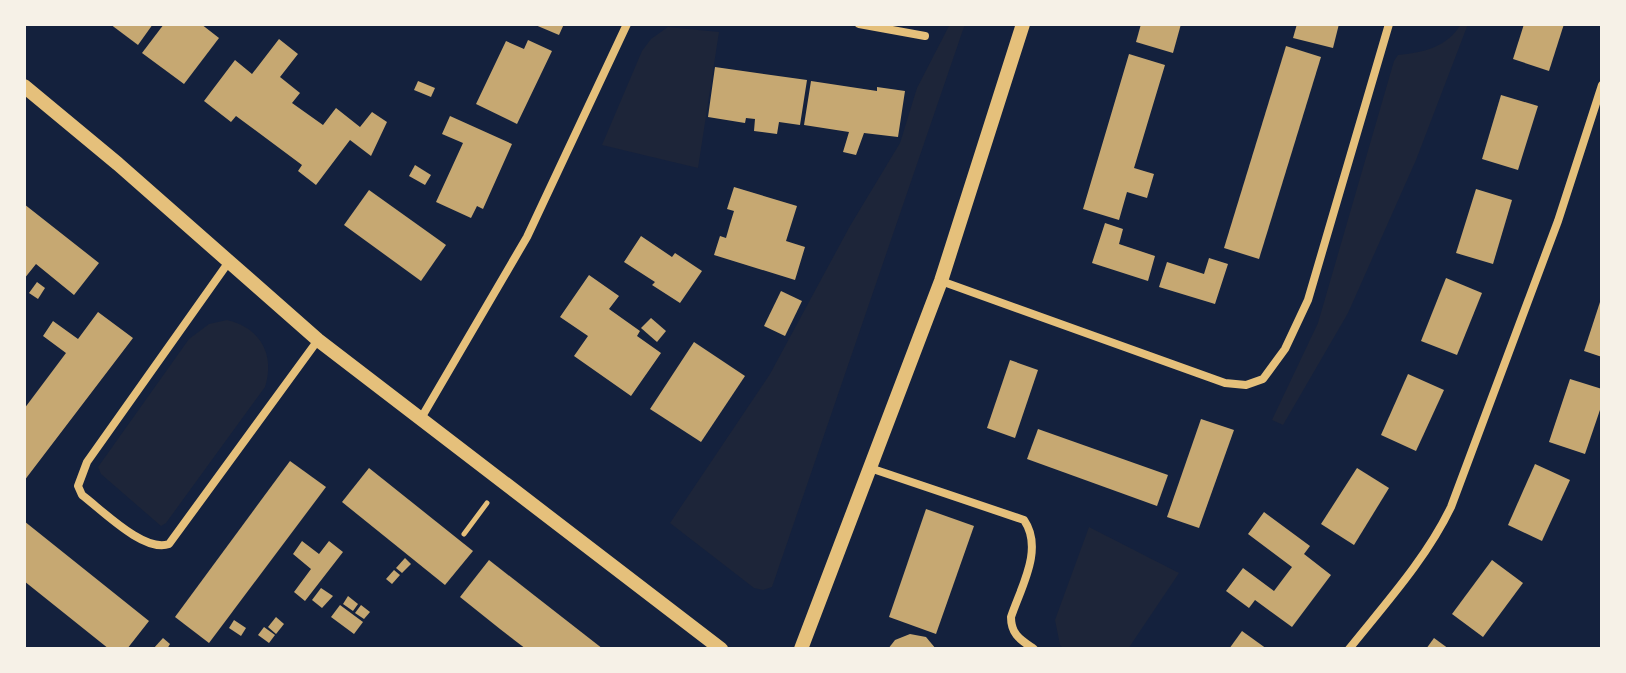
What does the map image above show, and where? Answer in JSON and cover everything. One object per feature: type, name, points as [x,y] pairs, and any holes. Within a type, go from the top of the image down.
[{"type":"street","points":[[419,420],[527,237],[627,24]]},
{"type":"street","points":[[859,24],[925,36]]},
{"type":"street","points":[[801,649],[941,281],[1023,24]]},
{"type":"street","points":[[941,281],[1225,383],[1246,385],[1263,379],[1285,349],[1308,300],[1389,24]]},
{"type":"street","points":[[1349,649],[1399,587],[1441,528],[1451,507],[1558,221],[1602,85]]},
{"type":"street","points":[[24,86],[118,164],[318,340],[721,649]]},
{"type":"street","points":[[228,263],[87,462],[78,486],[82,495],[144,543],[161,547],[169,544],[318,340]]},
{"type":"street","points":[[870,468],[1024,520],[1034,541],[1011,617],[1011,627],[1017,638],[1034,649]]},
{"type":"path","points":[[464,534],[487,503]]},
{"type":"shaded area","points":[[950,24],[965,24],[772,587],[763,590],[754,588],[670,523],[770,374],[850,226],[900,143],[917,88]]},
{"type":"shaded area","points":[[1461,24],[1468,24],[1416,160],[1348,313],[1283,425],[1272,420],[1318,323],[1394,61],[1398,55],[1416,53],[1442,43]]},
{"type":"shaded area","points":[[668,27],[719,32],[698,168],[602,145],[642,51],[651,39]]},
{"type":"shaded area","points":[[227,320],[249,329],[262,344],[268,364],[265,387],[161,526],[101,474],[98,467],[189,339],[209,324]]},
{"type":"shaded area","points":[[1089,527],[1179,573],[1128,649],[1064,649],[1060,645],[1055,620]]},
{"type":"building","points":[[110,24],[153,24],[138,45]]},
{"type":"building","points":[[164,24],[201,24],[219,38],[184,84],[142,53]]},
{"type":"building","points":[[533,24],[564,24],[559,35]]},
{"type":"building","points":[[1141,24],[1181,24],[1173,53],[1136,42]]},
{"type":"building","points":[[1297,24],[1339,24],[1333,48],[1293,38]]},
{"type":"building","points":[[1524,24],[1564,24],[1549,71],[1513,59]]},
{"type":"building","points":[[279,39],[298,54],[280,77],[300,93],[292,103],[323,125],[336,108],[360,127],[372,112],[387,122],[371,156],[350,140],[316,185],[298,171],[302,165],[236,116],[231,122],[204,101],[235,60],[252,74]]},
{"type":"building","points":[[528,40],[552,51],[517,124],[476,104],[506,41],[524,49]]},
{"type":"building","points":[[1286,46],[1321,57],[1259,259],[1224,248]]},
{"type":"building","points":[[1129,54],[1165,65],[1134,168],[1154,174],[1147,198],[1127,192],[1119,220],[1083,209]]},
{"type":"building","points":[[715,67],[807,80],[800,125],[779,122],[777,134],[754,131],[755,119],[746,118],[745,123],[708,117]]},
{"type":"building","points":[[418,81],[435,88],[431,97],[414,90]]},
{"type":"building","points":[[811,81],[877,91],[877,87],[905,91],[898,137],[864,133],[856,155],[843,152],[849,132],[804,125]]},
{"type":"building","points":[[1501,95],[1538,106],[1518,170],[1482,159]]},
{"type":"building","points":[[450,116],[512,144],[483,209],[477,206],[471,218],[436,202],[463,143],[442,134]]},
{"type":"building","points":[[415,165],[431,175],[425,185],[409,176]]},
{"type":"building","points":[[734,187],[797,206],[786,241],[805,247],[795,280],[714,255],[720,236],[726,238],[734,211],[727,209]]},
{"type":"building","points":[[1476,189],[1512,200],[1493,264],[1456,253]]},
{"type":"building","points":[[369,190],[446,245],[421,281],[344,225]]},
{"type":"building","points":[[24,204],[99,263],[74,295],[36,264],[24,279]]},
{"type":"building","points":[[1105,223],[1123,229],[1119,244],[1155,256],[1148,281],[1092,263]]},
{"type":"building","points":[[641,236],[672,257],[675,253],[702,271],[680,303],[624,262]]},
{"type":"building","points":[[1209,258],[1228,264],[1215,304],[1159,287],[1167,262],[1204,274]]},
{"type":"building","points":[[589,275],[619,296],[609,309],[640,331],[637,336],[661,353],[631,396],[574,356],[588,336],[560,317]]},
{"type":"building","points":[[1446,278],[1482,293],[1457,355],[1421,341]]},
{"type":"building","points":[[37,282],[45,288],[38,299],[29,293]]},
{"type":"building","points":[[781,291],[802,301],[785,336],[764,326]]},
{"type":"building","points":[[1602,299],[1602,357],[1584,351]]},
{"type":"building","points":[[98,312],[133,338],[24,481],[24,409],[66,353],[43,336],[53,321],[78,339]]},
{"type":"building","points":[[651,318],[666,331],[657,342],[641,328]]},
{"type":"building","points":[[694,342],[745,376],[701,442],[650,409]]},
{"type":"building","points":[[1010,360],[1038,370],[1015,438],[987,428]]},
{"type":"building","points":[[1408,374],[1444,390],[1416,451],[1381,435]]},
{"type":"building","points":[[1570,379],[1602,389],[1602,404],[1585,454],[1549,442]]},
{"type":"building","points":[[1201,419],[1234,430],[1199,528],[1167,517]]},
{"type":"building","points":[[1038,429],[1168,475],[1157,506],[1027,459]]},
{"type":"building","points":[[290,461],[326,487],[209,643],[175,617]]},
{"type":"building","points":[[1535,464],[1570,480],[1542,541],[1508,525]]},
{"type":"building","points":[[369,468],[473,551],[445,585],[342,502]]},
{"type":"building","points":[[1357,468],[1389,488],[1354,545],[1321,524]]},
{"type":"building","points":[[926,509],[974,526],[936,634],[889,617]]},
{"type":"building","points":[[1264,512],[1310,546],[1304,554],[1331,575],[1292,627],[1255,600],[1249,608],[1226,591],[1243,568],[1274,591],[1292,567],[1248,534]]},
{"type":"building","points":[[24,521],[149,621],[127,649],[109,649],[24,581]]},
{"type":"building","points":[[302,541],[319,554],[329,541],[343,552],[305,601],[294,592],[311,569],[293,554]]},
{"type":"building","points":[[405,558],[411,564],[402,573],[396,568]]},
{"type":"building","points":[[489,560],[603,649],[526,649],[500,629],[460,597]]},
{"type":"building","points":[[1492,560],[1523,583],[1483,637],[1452,614]]},
{"type":"building","points":[[394,570],[400,575],[392,584],[386,579]]},
{"type":"building","points":[[321,588],[333,596],[322,608],[312,600]]},
{"type":"building","points":[[348,596],[358,604],[353,611],[343,604]]},
{"type":"building","points":[[340,605],[363,622],[354,634],[331,617]]},
{"type":"building","points":[[361,605],[370,612],[364,619],[355,613]]},
{"type":"building","points":[[276,617],[284,624],[276,634],[268,627]]},
{"type":"building","points":[[234,620],[246,628],[241,636],[229,628]]},
{"type":"building","points":[[264,627],[275,635],[269,643],[258,635]]},
{"type":"building","points":[[1242,631],[1267,649],[1229,649]]},
{"type":"building","points":[[910,634],[926,637],[936,649],[888,649],[895,640]]},
{"type":"building","points":[[163,638],[170,644],[167,649],[153,649]]},
{"type":"building","points":[[1434,638],[1449,649],[1426,649]]}]
